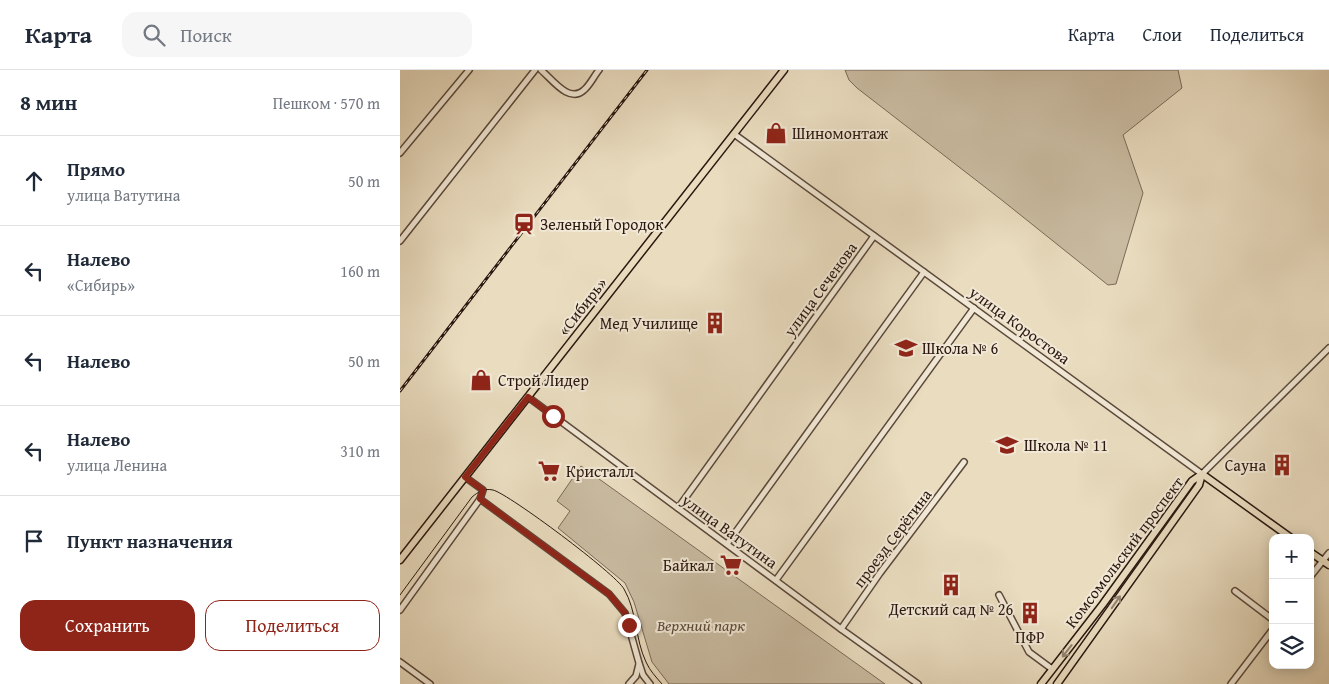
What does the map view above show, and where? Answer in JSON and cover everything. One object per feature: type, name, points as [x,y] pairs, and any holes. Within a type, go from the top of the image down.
[{"type":"main road","name":"«Сибирь»","points":[[400,560],[784,70]]},
{"type":"main road","name":"улица Коростова","points":[[1202,474],[1285,534]]},
{"type":"main road","name":"Комсомольский проспект","points":[[1041,684],[1103,604],[1192,481],[1202,474]]},
{"type":"main road","name":"Комсомольский проспект","points":[[1057,684],[1199,485],[1202,474]]},
{"type":"main road","points":[[1314,555],[1329,565]]},
{"type":"street","points":[[400,153],[469,70]]},
{"type":"street","points":[[400,241],[535,70]]},
{"type":"street","points":[[541,70],[567,94],[574,94],[583,91],[599,70]]},
{"type":"street","name":"улица Коростова","points":[[734,134],[1202,474]]},
{"type":"street","name":"улица Сеченова","points":[[678,508],[874,236]]},
{"type":"street","points":[[727,544],[924,272]]},
{"type":"street","points":[[776,580],[974,308]]},
{"type":"street","points":[[1202,474],[1329,348]]},
{"type":"street","name":"улица Ватутина","points":[[528,397],[918,684]]},
{"type":"street","name":"проезд Серёгина","points":[[841,629],[880,573],[964,462]]},
{"type":"street","points":[[400,610],[480,499],[483,490],[465,477]]},
{"type":"street","points":[[480,499],[615,600],[625,613],[643,675],[650,684]]},
{"type":"street","points":[[1314,572],[1329,553]]},
{"type":"street","points":[[1235,591],[1269,617]]},
{"type":"street","points":[[999,595],[1029,652],[1052,669]]},
{"type":"street","points":[[1231,684],[1269,633]]},
{"type":"street","points":[[400,662],[430,684]]},
{"type":"street","points":[[629,684],[636,676],[639,663]]},
{"type":"green space","points":[[845,70],[1178,70],[1182,88],[1123,135],[1143,193],[1116,284],[1108,285],[857,88],[849,80]]},
{"type":"green space","name":"Верхний парк","points":[[581,466],[885,684],[669,684],[652,662],[634,602],[625,583],[558,528],[570,511],[557,501]]},
{"type":"tram line","points":[[400,595],[472,497],[481,491],[493,490],[519,505],[583,552],[624,589],[634,616],[642,653],[651,671],[662,684]]},
{"type":"railway","points":[[400,391],[647,70]]},
{"type":"place","name":"Шиномонтаж","points":[[776,133]]},
{"type":"place","name":"Зеленый Городок","points":[[524,224]]},
{"type":"place","name":"Мед Училище","points":[[715,323]]},
{"type":"place","name":"Школа № 6","points":[[906,348]]},
{"type":"place","name":"Строй Лидер","points":[[481,380]]},
{"type":"place","name":"Школа № 11","points":[[1007,445]]},
{"type":"place","name":"Сауна","points":[[1282,465]]},
{"type":"place","name":"Кристалл","points":[[549,471]]},
{"type":"place","name":"Байкал","points":[[731,565]]},
{"type":"place","name":"Детский сад № 26","points":[[951,585]]},
{"type":"place","name":"ПФР","points":[[1030,613]]},
{"type":"route","points":[[553,416],[528,397],[465,477],[483,490],[480,499],[609,594],[625,613],[629,625]]}]
